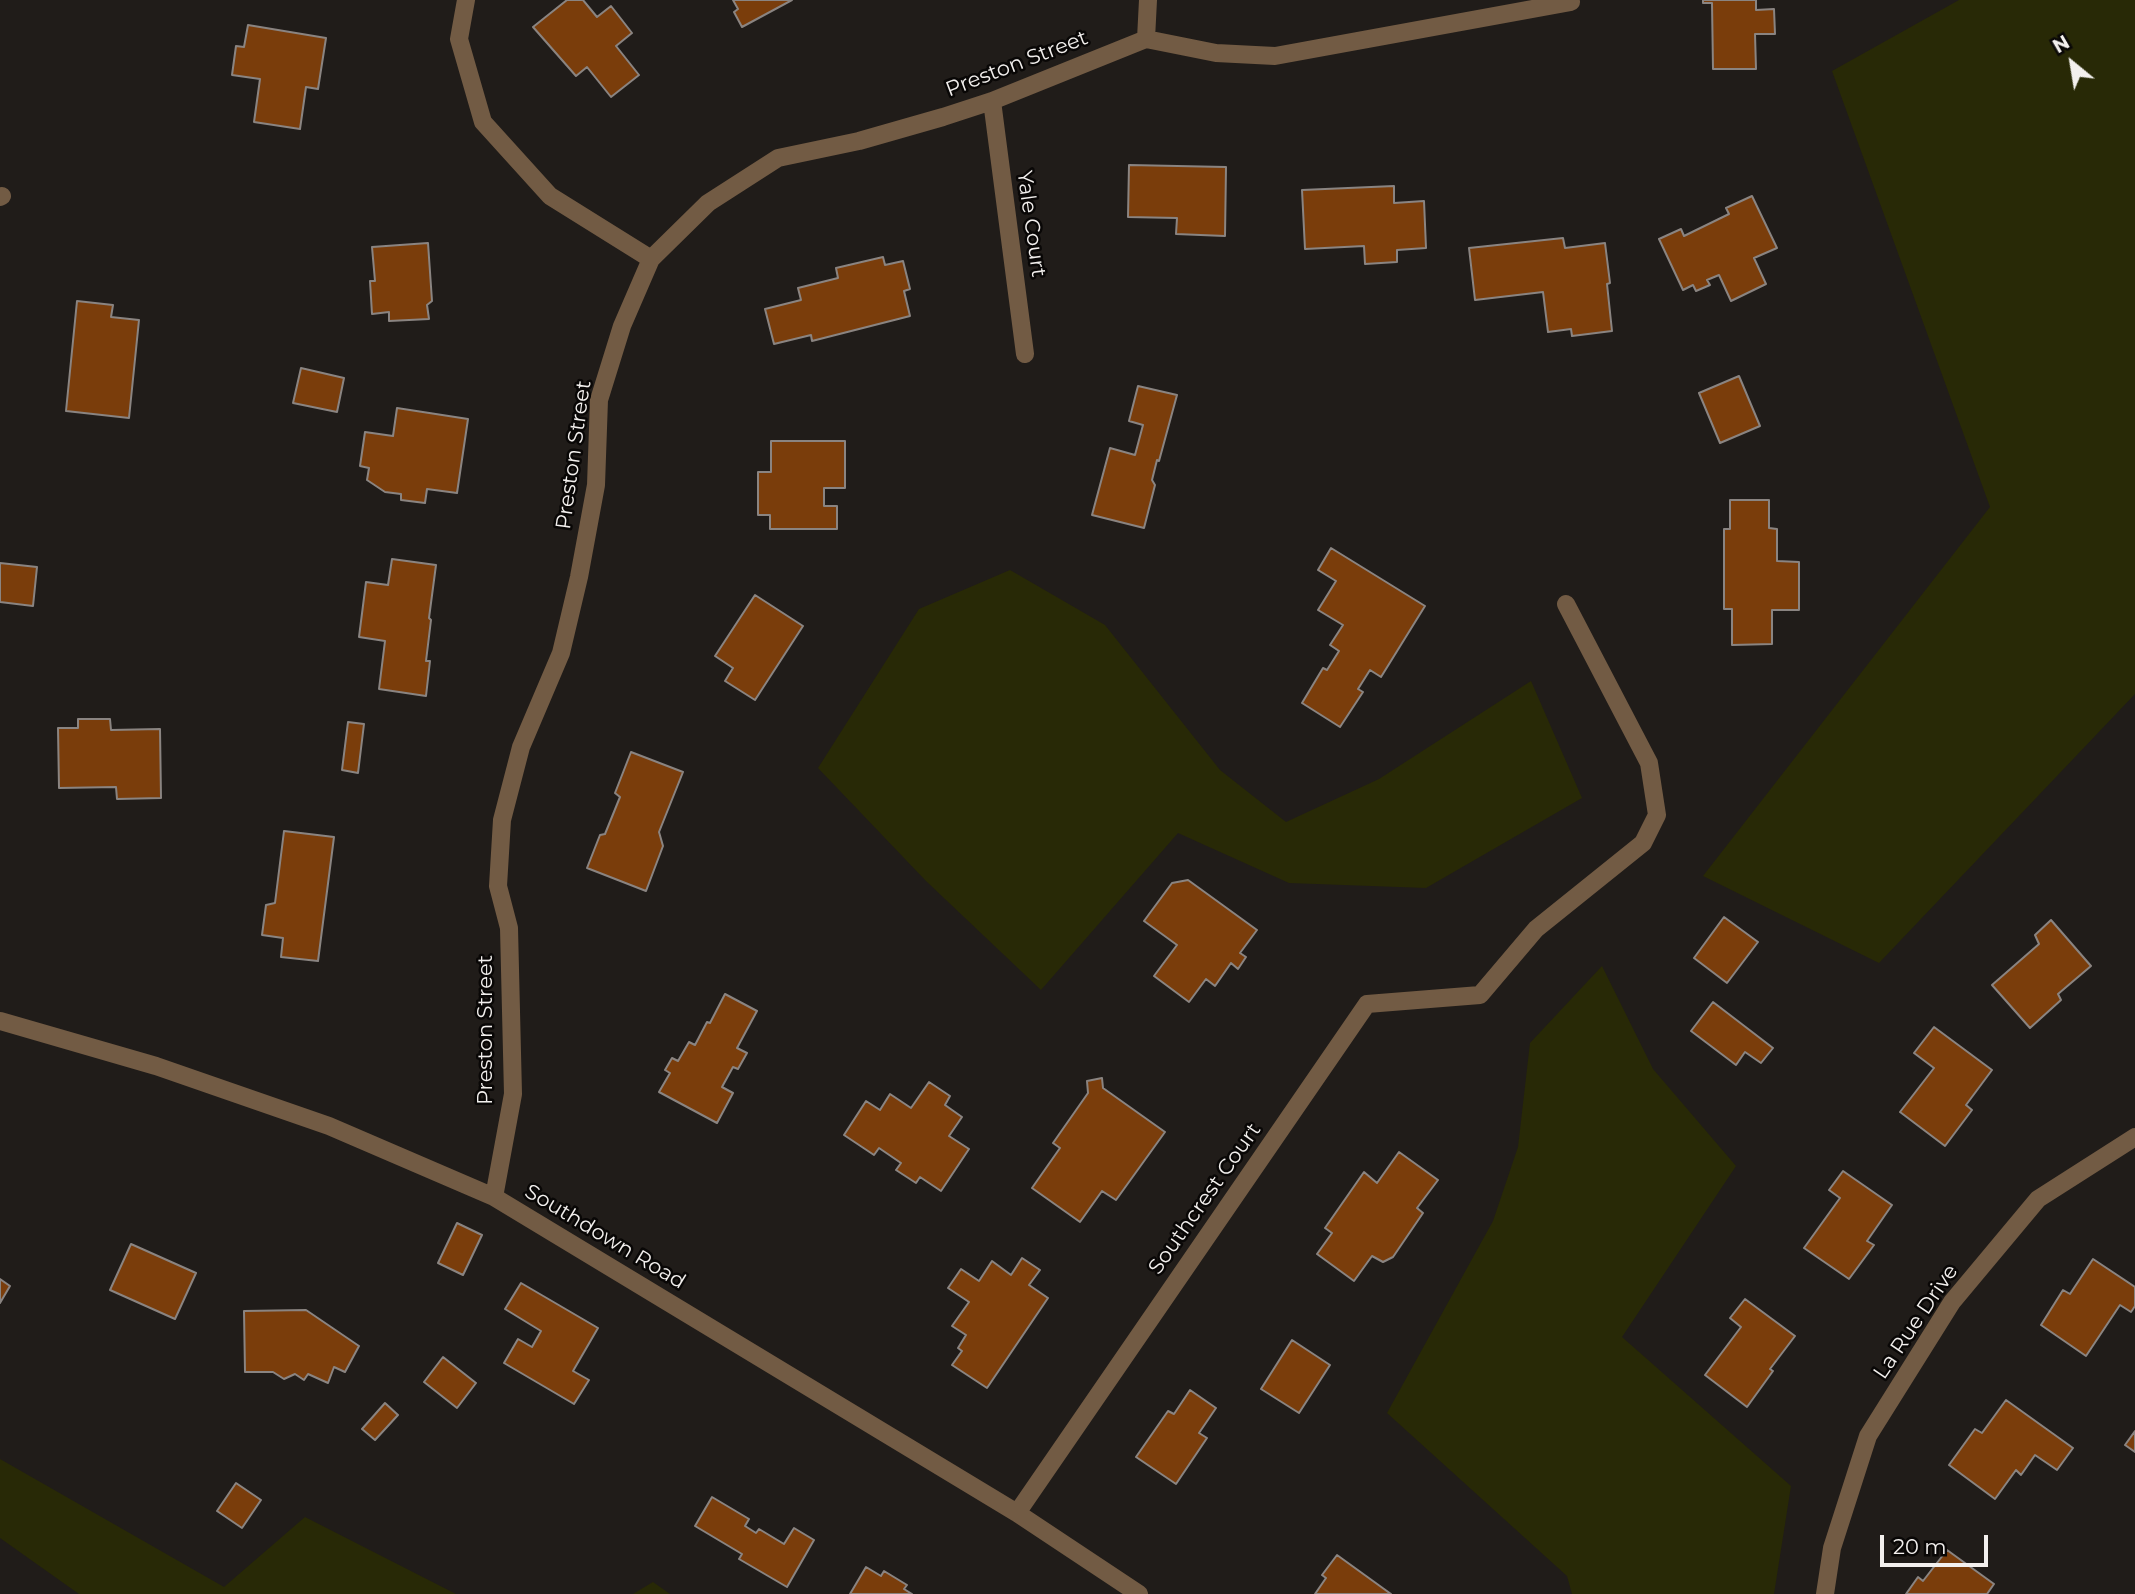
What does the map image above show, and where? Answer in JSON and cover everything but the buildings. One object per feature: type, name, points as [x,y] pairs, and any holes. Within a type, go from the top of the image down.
[{"type":"street","points":[[466,0],[459,39],[483,122],[550,196],[651,259]]},
{"type":"street","points":[[1149,0],[1146,39],[1216,53],[1275,56],[1571,2]]},
{"type":"street","name":"Preston Street","points":[[494,1197],[513,1094],[509,928],[498,886],[502,820],[521,747],[561,653],[579,577],[596,485],[599,400],[622,326],[651,259],[708,203],[778,158],[859,141],[992,101],[1146,39]]},
{"type":"street","name":"Yale Court","points":[[992,101],[1026,354]]},
{"type":"street","name":"Southcrest Court","points":[[1017,1513],[1367,1004],[1480,995],[1536,929],[1643,843],[1657,815],[1649,764],[1566,604]]},
{"type":"street","name":"Southdown Road","points":[[0,1021],[156,1066],[329,1126],[494,1197],[1017,1513],[1139,1594]]},
{"type":"street","name":"La Rue Drive","points":[[1825,1594],[1832,1548],[1868,1436],[1952,1302],[2038,1199],[2135,1137]]},
{"type":"shaded area","points":[[1959,0],[2135,0],[2135,694],[1879,963],[1703,876],[1990,507],[1832,71]]},
{"type":"shaded area","points":[[1010,570],[1105,625],[1220,770],[1286,822],[1379,779],[1531,681],[1582,798],[1426,888],[1289,883],[1178,833],[1041,990],[926,881],[818,768],[919,609]]},
{"type":"shaded area","points":[[1602,966],[1653,1069],[1736,1166],[1622,1337],[1791,1486],[1774,1594],[1572,1594],[1567,1576],[1387,1413],[1493,1221],[1518,1147],[1530,1043]]},
{"type":"shaded area","points":[[0,1459],[224,1587],[305,1517],[456,1594],[79,1594],[0,1538]]},
{"type":"shaded area","points":[[653,1582],[670,1594],[633,1594]]}]
